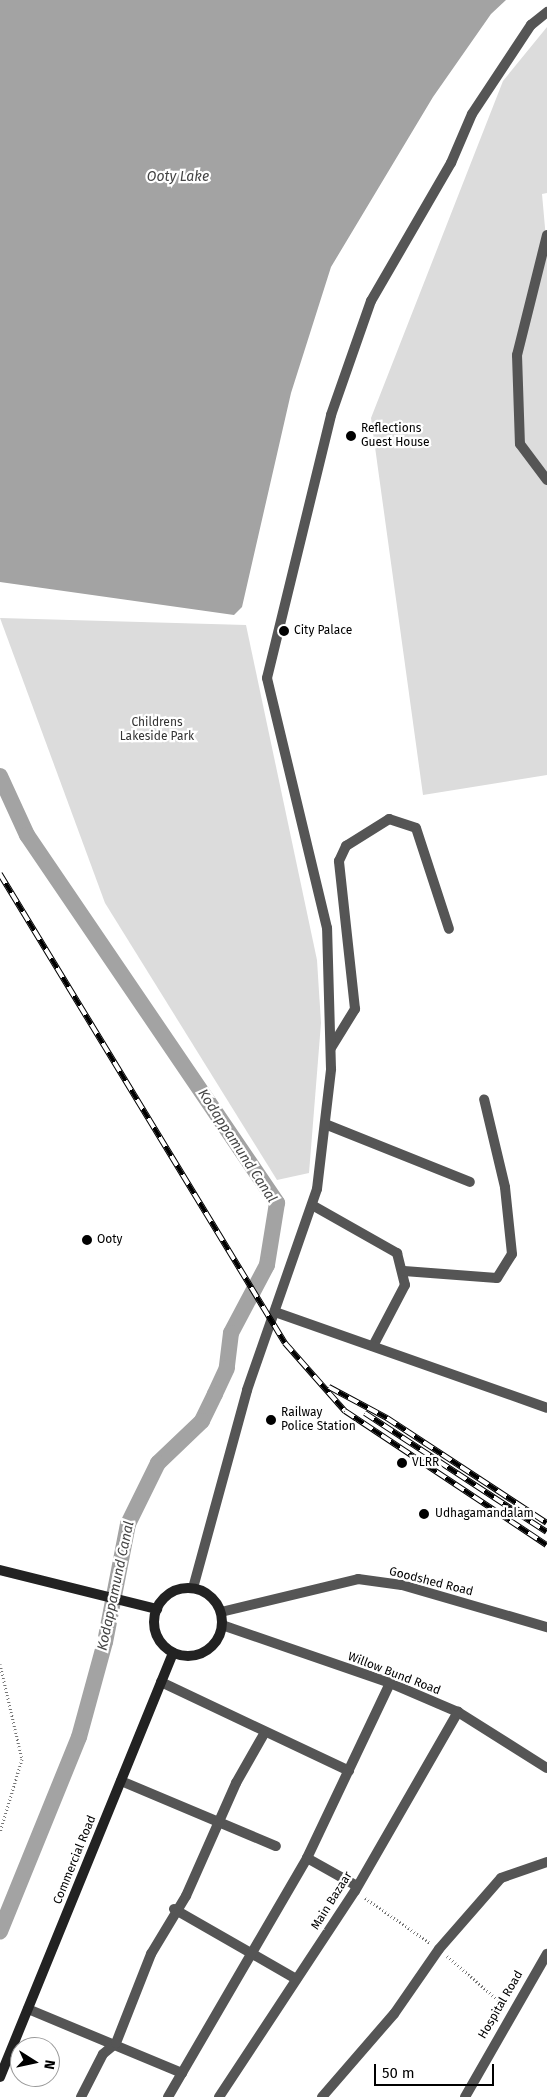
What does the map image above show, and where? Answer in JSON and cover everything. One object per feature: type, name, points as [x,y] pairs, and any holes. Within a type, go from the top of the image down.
[{"type":"main road","points":[[0,1570],[157,1610]]},
{"type":"main road","points":[[192,1588],[210,1595],[221,1612],[222,1625],[214,1645],[205,1652],[189,1656],[173,1652],[159,1639],[157,1610],[171,1593],[192,1588]]},
{"type":"main road","name":"Commercial Road","points":[[0,2077],[173,1652]]},
{"type":"street","points":[[192,1588],[247,1390],[312,1205],[325,1124],[331,1048],[327,928],[267,678],[331,415],[371,301],[451,163],[472,114],[531,25],[547,12]]},
{"type":"street","points":[[547,236],[517,354],[520,444],[547,480]]},
{"type":"street","points":[[331,1048],[355,1009],[339,861],[346,846],[389,819],[416,828],[449,929]]},
{"type":"street","points":[[404,1271],[497,1278],[512,1254],[505,1187],[484,1099]]},
{"type":"street","points":[[325,1124],[470,1182]]},
{"type":"street","points":[[312,1205],[397,1253],[404,1271],[405,1285],[373,1346]]},
{"type":"street","points":[[275,1312],[547,1408]]},
{"type":"street","name":"Goodshed Road","points":[[221,1612],[358,1579],[402,1585],[547,1627]]},
{"type":"street","name":"Willow Bund Road","points":[[222,1625],[390,1683],[458,1712],[547,1768]]},
{"type":"street","points":[[161,1682],[264,1734],[349,1771]]},
{"type":"street","points":[[168,2097],[307,1858],[390,1683]]},
{"type":"street","name":"Main Bazaar","points":[[219,2097],[357,1886],[458,1712]]},
{"type":"street","points":[[81,2097],[103,2054],[114,2045],[174,1909],[186,1896],[236,1783],[264,1734]]},
{"type":"street","points":[[121,1781],[218,1825],[276,1846]]},
{"type":"street","points":[[307,1858],[357,1886]]},
{"type":"street","points":[[322,2097],[394,2014],[439,1949],[501,1878],[547,1862]]},
{"type":"street","points":[[174,1909],[296,1979]]},
{"type":"street","name":"Hospital Road","points":[[465,2097],[547,1954]]},
{"type":"street","points":[[28,2009],[182,2073]]},
{"type":"path","points":[[0,1664],[22,1759],[0,1832]]},
{"type":"green space","points":[[547,27],[547,193],[542,194],[547,250],[547,775],[423,795],[371,418],[503,81]]},
{"type":"green space","name":"Childrens Lakeside Park","points":[[0,618],[246,625],[317,960],[321,1023],[309,1173],[277,1180],[105,903]]},
{"type":"water","name":"Ooty Lake","points":[[0,0],[506,0],[491,14],[433,97],[331,267],[291,393],[242,607],[234,615],[0,582]]},
{"type":"waterway","name":"Kodappamund Canal","points":[[0,776],[27,835],[277,1203],[267,1265],[231,1333],[227,1368],[215,1394],[202,1421],[158,1463],[128,1524],[105,1642],[79,1737],[0,1932]]},
{"type":"railway","points":[[0,874],[285,1343],[345,1411],[547,1545]]},
{"type":"railway","points":[[329,1387],[387,1418],[547,1523]]},
{"type":"railway","points":[[365,1413],[547,1532]]},
{"type":"place","name":"Reflections Guest House","points":[[351,436]]},
{"type":"place","name":"City Palace","points":[[284,631]]},
{"type":"place","name":"Ooty","points":[[87,1240]]},
{"type":"place","name":"Railway Police Station","points":[[271,1420]]},
{"type":"place","name":"VLRR","points":[[402,1463]]},
{"type":"place","name":"Udhagamandalam","points":[[424,1514]]}]
